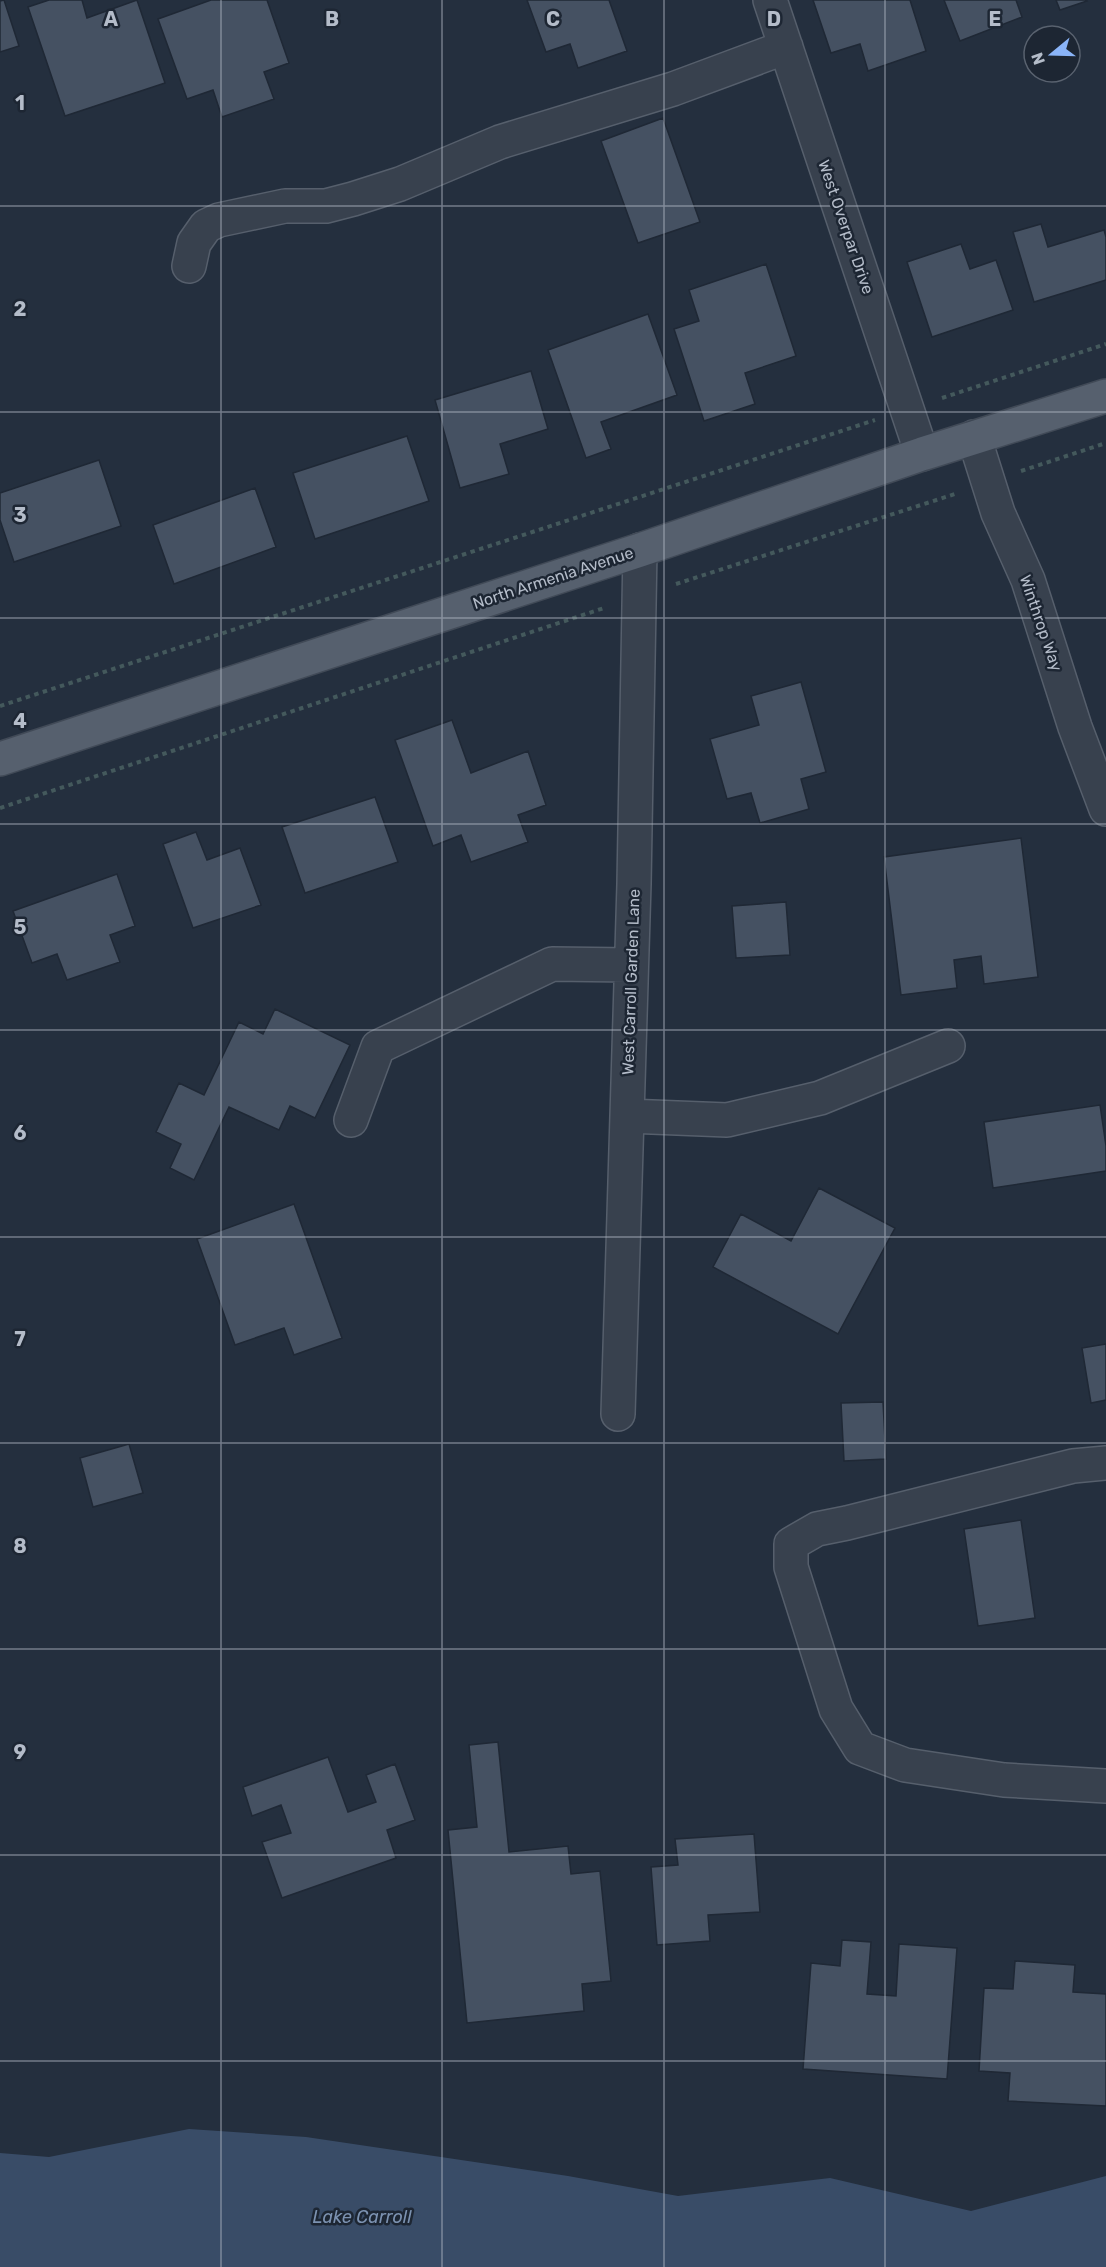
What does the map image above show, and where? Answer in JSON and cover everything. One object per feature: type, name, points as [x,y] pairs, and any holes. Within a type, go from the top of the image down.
[{"type":"main road","name":"North Armenia Avenue","points":[[0,759],[640,550],[922,454],[1106,396]]},
{"type":"street","name":"West Overpar Drive","points":[[770,0],[922,454]]},
{"type":"street","points":[[189,266],[194,243],[206,226],[219,220],[285,206],[326,206],[353,199],[400,184],[500,142],[673,89],[786,46]]},
{"type":"street","name":"Winthrop Way","points":[[974,437],[998,513],[1028,580],[1076,727],[1106,809]]},
{"type":"street","name":"West Carroll Garden Lane","points":[[618,1414],[632,965],[640,550]]},
{"type":"street","points":[[351,1120],[378,1047],[552,964],[632,965]]},
{"type":"street","points":[[627,1116],[727,1120],[819,1098],[948,1046]]},
{"type":"street","points":[[1106,1463],[1073,1466],[817,1529],[791,1544],[791,1568],[836,1709],[860,1748],[905,1765],[993,1779],[1106,1786]]},
{"type":"path","points":[[0,705],[1106,344]]},
{"type":"path","points":[[0,808],[1106,443]]},
{"type":"water","name":"Lake Carroll","points":[[189,2129],[306,2137],[568,2176],[678,2196],[830,2178],[971,2211],[1106,2176],[1106,2267],[0,2267],[0,2153],[49,2157]]},
{"type":"building","points":[[4,0],[19,46],[0,52],[0,1]]},
{"type":"building","points":[[49,0],[82,0],[87,18],[137,0],[165,83],[65,116],[28,7]]},
{"type":"building","points":[[211,0],[267,0],[289,63],[264,72],[274,99],[222,117],[213,90],[187,99],[158,19]]},
{"type":"building","points":[[527,0],[609,0],[627,51],[578,68],[570,44],[546,52]]},
{"type":"building","points":[[813,0],[910,0],[926,51],[868,71],[860,44],[831,53]]},
{"type":"building","points":[[944,0],[1016,0],[1022,17],[960,41]]},
{"type":"building","points":[[1056,0],[1086,0],[1087,1],[1060,10]]},
{"type":"building","points":[[663,118],[700,222],[638,243],[601,141]]},
{"type":"building","points":[[1041,224],[1048,247],[1104,230],[1106,280],[1034,302],[1013,232]]},
{"type":"building","points":[[961,244],[970,269],[996,260],[1013,310],[932,337],[907,262]]},
{"type":"building","points":[[766,264],[796,356],[745,373],[755,404],[704,421],[674,329],[699,321],[689,290]]},
{"type":"building","points":[[648,314],[677,395],[601,422],[611,449],[586,458],[548,350]]},
{"type":"building","points":[[531,371],[548,429],[500,444],[509,474],[460,488],[435,400]]},
{"type":"building","points":[[407,436],[429,501],[315,539],[293,473]]},
{"type":"building","points":[[99,460],[121,526],[14,562],[0,520],[0,493]]},
{"type":"building","points":[[255,488],[276,547],[174,584],[153,525]]},
{"type":"building","points":[[801,682],[826,772],[801,779],[809,809],[760,823],[751,793],[727,799],[710,739],[759,725],[751,696]]},
{"type":"building","points":[[452,720],[471,773],[528,751],[546,805],[518,815],[528,842],[471,862],[461,835],[433,846],[395,740]]},
{"type":"building","points":[[375,797],[398,862],[305,893],[282,827]]},
{"type":"building","points":[[196,832],[207,860],[240,848],[261,905],[193,928],[163,844]]},
{"type":"building","points":[[1021,838],[1038,977],[984,984],[981,956],[954,960],[957,988],[901,995],[884,857]]},
{"type":"building","points":[[117,874],[135,926],[110,935],[120,962],[67,980],[57,954],[32,963],[13,911]]},
{"type":"building","points":[[786,902],[790,955],[736,958],[732,906]]},
{"type":"building","points":[[275,1009],[350,1045],[315,1118],[290,1106],[279,1130],[229,1107],[194,1180],[170,1168],[181,1144],[156,1132],[179,1083],[204,1095],[239,1022],[263,1034]]},
{"type":"building","points":[[1100,1105],[1106,1146],[1106,1171],[993,1188],[984,1122]]},
{"type":"building","points":[[819,1188],[895,1228],[838,1334],[713,1267],[741,1214],[791,1241]]},
{"type":"building","points":[[294,1204],[342,1338],[294,1355],[284,1328],[235,1345],[197,1239]]},
{"type":"building","points":[[1106,1344],[1106,1400],[1091,1403],[1082,1348]]},
{"type":"building","points":[[883,1402],[886,1459],[844,1461],[841,1403]]},
{"type":"building","points":[[129,1444],[143,1493],[93,1507],[80,1458]]},
{"type":"building","points":[[1021,1520],[1035,1618],[978,1626],[964,1529]]},
{"type":"building","points":[[498,1742],[509,1852],[568,1846],[571,1874],[600,1871],[611,1981],[582,1984],[584,2011],[467,2023],[448,1830],[477,1827],[469,1745]]},
{"type":"building","points":[[328,1757],[348,1812],[376,1802],[366,1775],[395,1764],[415,1820],[387,1830],[396,1858],[282,1898],[262,1842],[291,1833],[281,1805],[252,1816],[243,1787]]},
{"type":"building","points":[[754,1834],[760,1912],[708,1915],[710,1941],[657,1945],[651,1867],[678,1865],[675,1839]]},
{"type":"building","points":[[842,1940],[871,1942],[867,1994],[896,1996],[899,1944],[957,1948],[947,2079],[803,2069],[811,1963],[840,1966]]},
{"type":"building","points":[[1015,1961],[1075,1965],[1073,1992],[1106,1994],[1106,2106],[1008,2101],[1010,2073],[979,2071],[984,1988],[1013,1989]]}]
